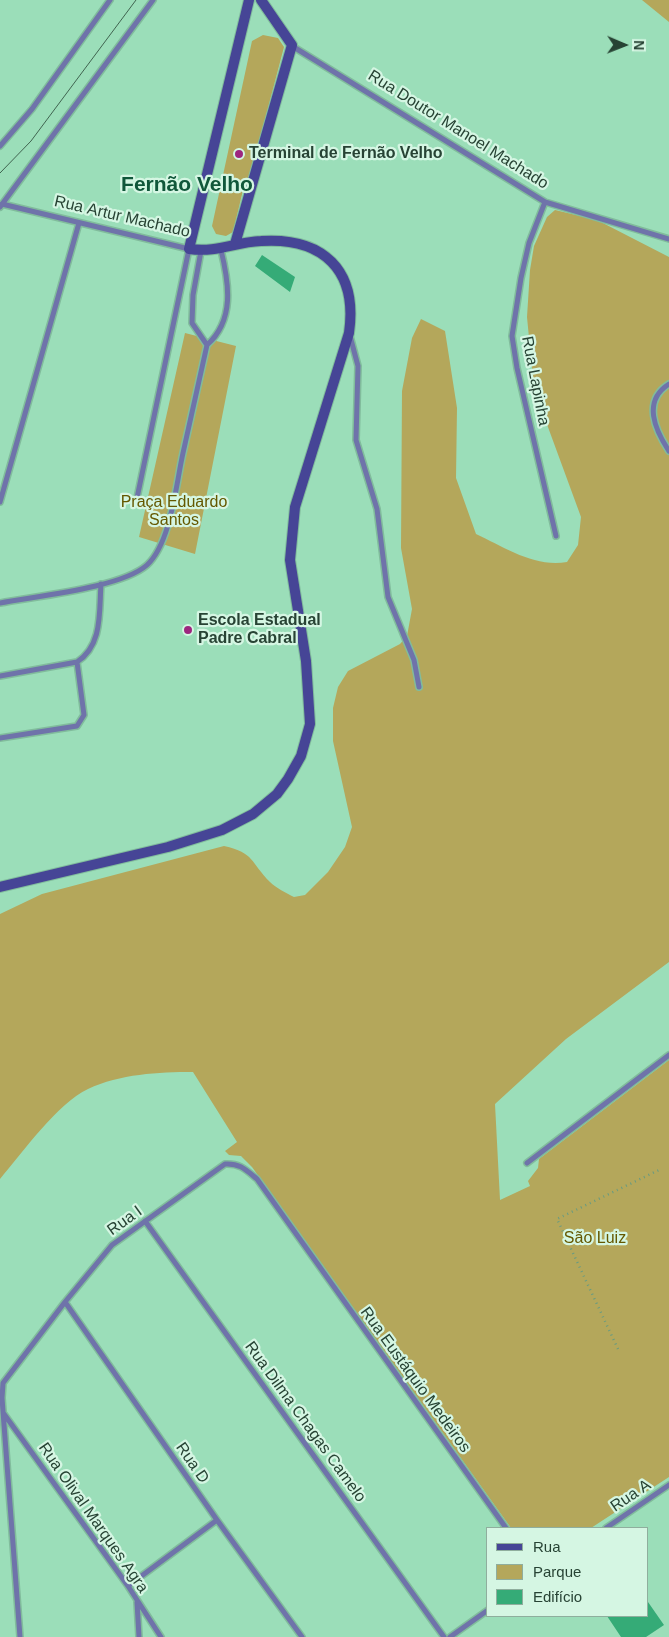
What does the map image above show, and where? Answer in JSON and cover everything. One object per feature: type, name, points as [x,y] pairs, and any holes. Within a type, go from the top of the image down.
[{"type":"street","points":[[0,146],[32,108],[110,0]]},
{"type":"street","points":[[1,205],[154,0]]},
{"type":"street","points":[[136,498],[189,249],[250,0]]},
{"type":"street","name":"Rua Doutor Manoel Machado","points":[[261,0],[292,45],[546,202],[669,240]]},
{"type":"street","points":[[235,244],[292,45]]},
{"type":"street","name":"Rua Lapinha","points":[[546,202],[529,243],[521,278],[512,336],[517,368],[556,536]]},
{"type":"street","name":"Rua Artur Machado","points":[[0,886],[168,847],[222,830],[253,814],[277,794],[288,779],[301,756],[310,724],[306,660],[290,560],[295,507],[349,333],[352,312],[348,286],[336,264],[319,252],[290,241],[260,241],[235,244],[221,250],[201,251],[1,205]]},
{"type":"street","points":[[0,502],[79,223]]},
{"type":"street","points":[[0,603],[101,584],[126,576],[146,565],[158,548],[172,510],[207,346],[218,336],[227,311],[229,280],[221,250]]},
{"type":"street","points":[[201,251],[193,294],[192,323],[207,346]]},
{"type":"street","points":[[349,333],[358,366],[356,440],[377,510],[388,597],[414,660],[419,687]]},
{"type":"street","points":[[669,384],[660,389],[656,396],[652,413],[656,431],[669,451]]},
{"type":"street","points":[[0,676],[77,662],[88,655],[98,630],[101,584]]},
{"type":"street","points":[[0,738],[77,726],[84,715],[77,662]]},
{"type":"street","points":[[527,1163],[669,1056]]},
{"type":"street","name":"Rua I","points":[[20,1637],[3,1414],[3,1383],[65,1302],[112,1245],[225,1164],[234,1163],[242,1166],[257,1179],[303,1246]]},
{"type":"street","name":"Rua Dilma Chagas Camelo","points":[[146,1221],[444,1637]]},
{"type":"street","name":"Rua Eustáquio Medeiros","points":[[303,1246],[505,1527]]},
{"type":"street","name":"Rua D","points":[[65,1302],[217,1520],[302,1637]]},
{"type":"street","name":"Rua Olival Marques Agra","points":[[3,1414],[128,1586],[161,1637]]},
{"type":"street","name":"Rua A","points":[[607,1527],[669,1485]]},
{"type":"street","points":[[128,1586],[217,1520]]},
{"type":"street","points":[[137,1602],[139,1637]]},
{"type":"street","points":[[450,1637],[487,1611]]},
{"type":"path","points":[[618,1348],[558,1219],[660,1170]]},
{"type":"green space","points":[[642,0],[669,0],[669,22]]},
{"type":"green space","points":[[263,35],[278,38],[284,47],[248,184],[244,186],[233,232],[226,236],[216,234],[212,226],[252,41]]},
{"type":"green space","name":"São Luiz","points":[[555,210],[597,220],[669,257],[669,962],[566,1039],[495,1104],[500,1200],[530,1186],[528,1181],[538,1168],[539,1159],[669,1060],[669,1477],[593,1527],[510,1527],[252,1167],[241,1156],[229,1155],[225,1151],[237,1142],[193,1072],[153,1073],[126,1077],[88,1089],[65,1105],[53,1117],[0,1179],[0,914],[42,894],[224,846],[247,855],[272,884],[281,890],[294,897],[305,895],[328,872],[345,847],[352,827],[333,741],[333,708],[338,687],[348,671],[400,644],[407,636],[412,609],[401,548],[402,391],[412,338],[421,319],[445,331],[457,408],[456,478],[476,534],[520,555],[543,562],[567,562],[578,545],[581,517],[534,389],[527,317],[530,270],[534,246],[547,217]]},
{"type":"green space","name":"Praça Eduardo Santos","points":[[185,333],[236,346],[195,554],[139,537]]},
{"type":"building","points":[[262,255],[295,277],[290,292],[255,266]]},
{"type":"building","points":[[649,1603],[664,1625],[646,1637],[621,1637],[608,1617],[649,1617]]},
{"type":"tram line","points":[[0,173],[31,141],[136,0]]},
{"type":"place","name":"Terminal de Fernão Velho","points":[[239,154]]},
{"type":"place","name":"Escola Estadual Padre Cabral","points":[[188,630]]},
{"type":"district","name":"Fernão Velho","points":[[187,185]]}]
